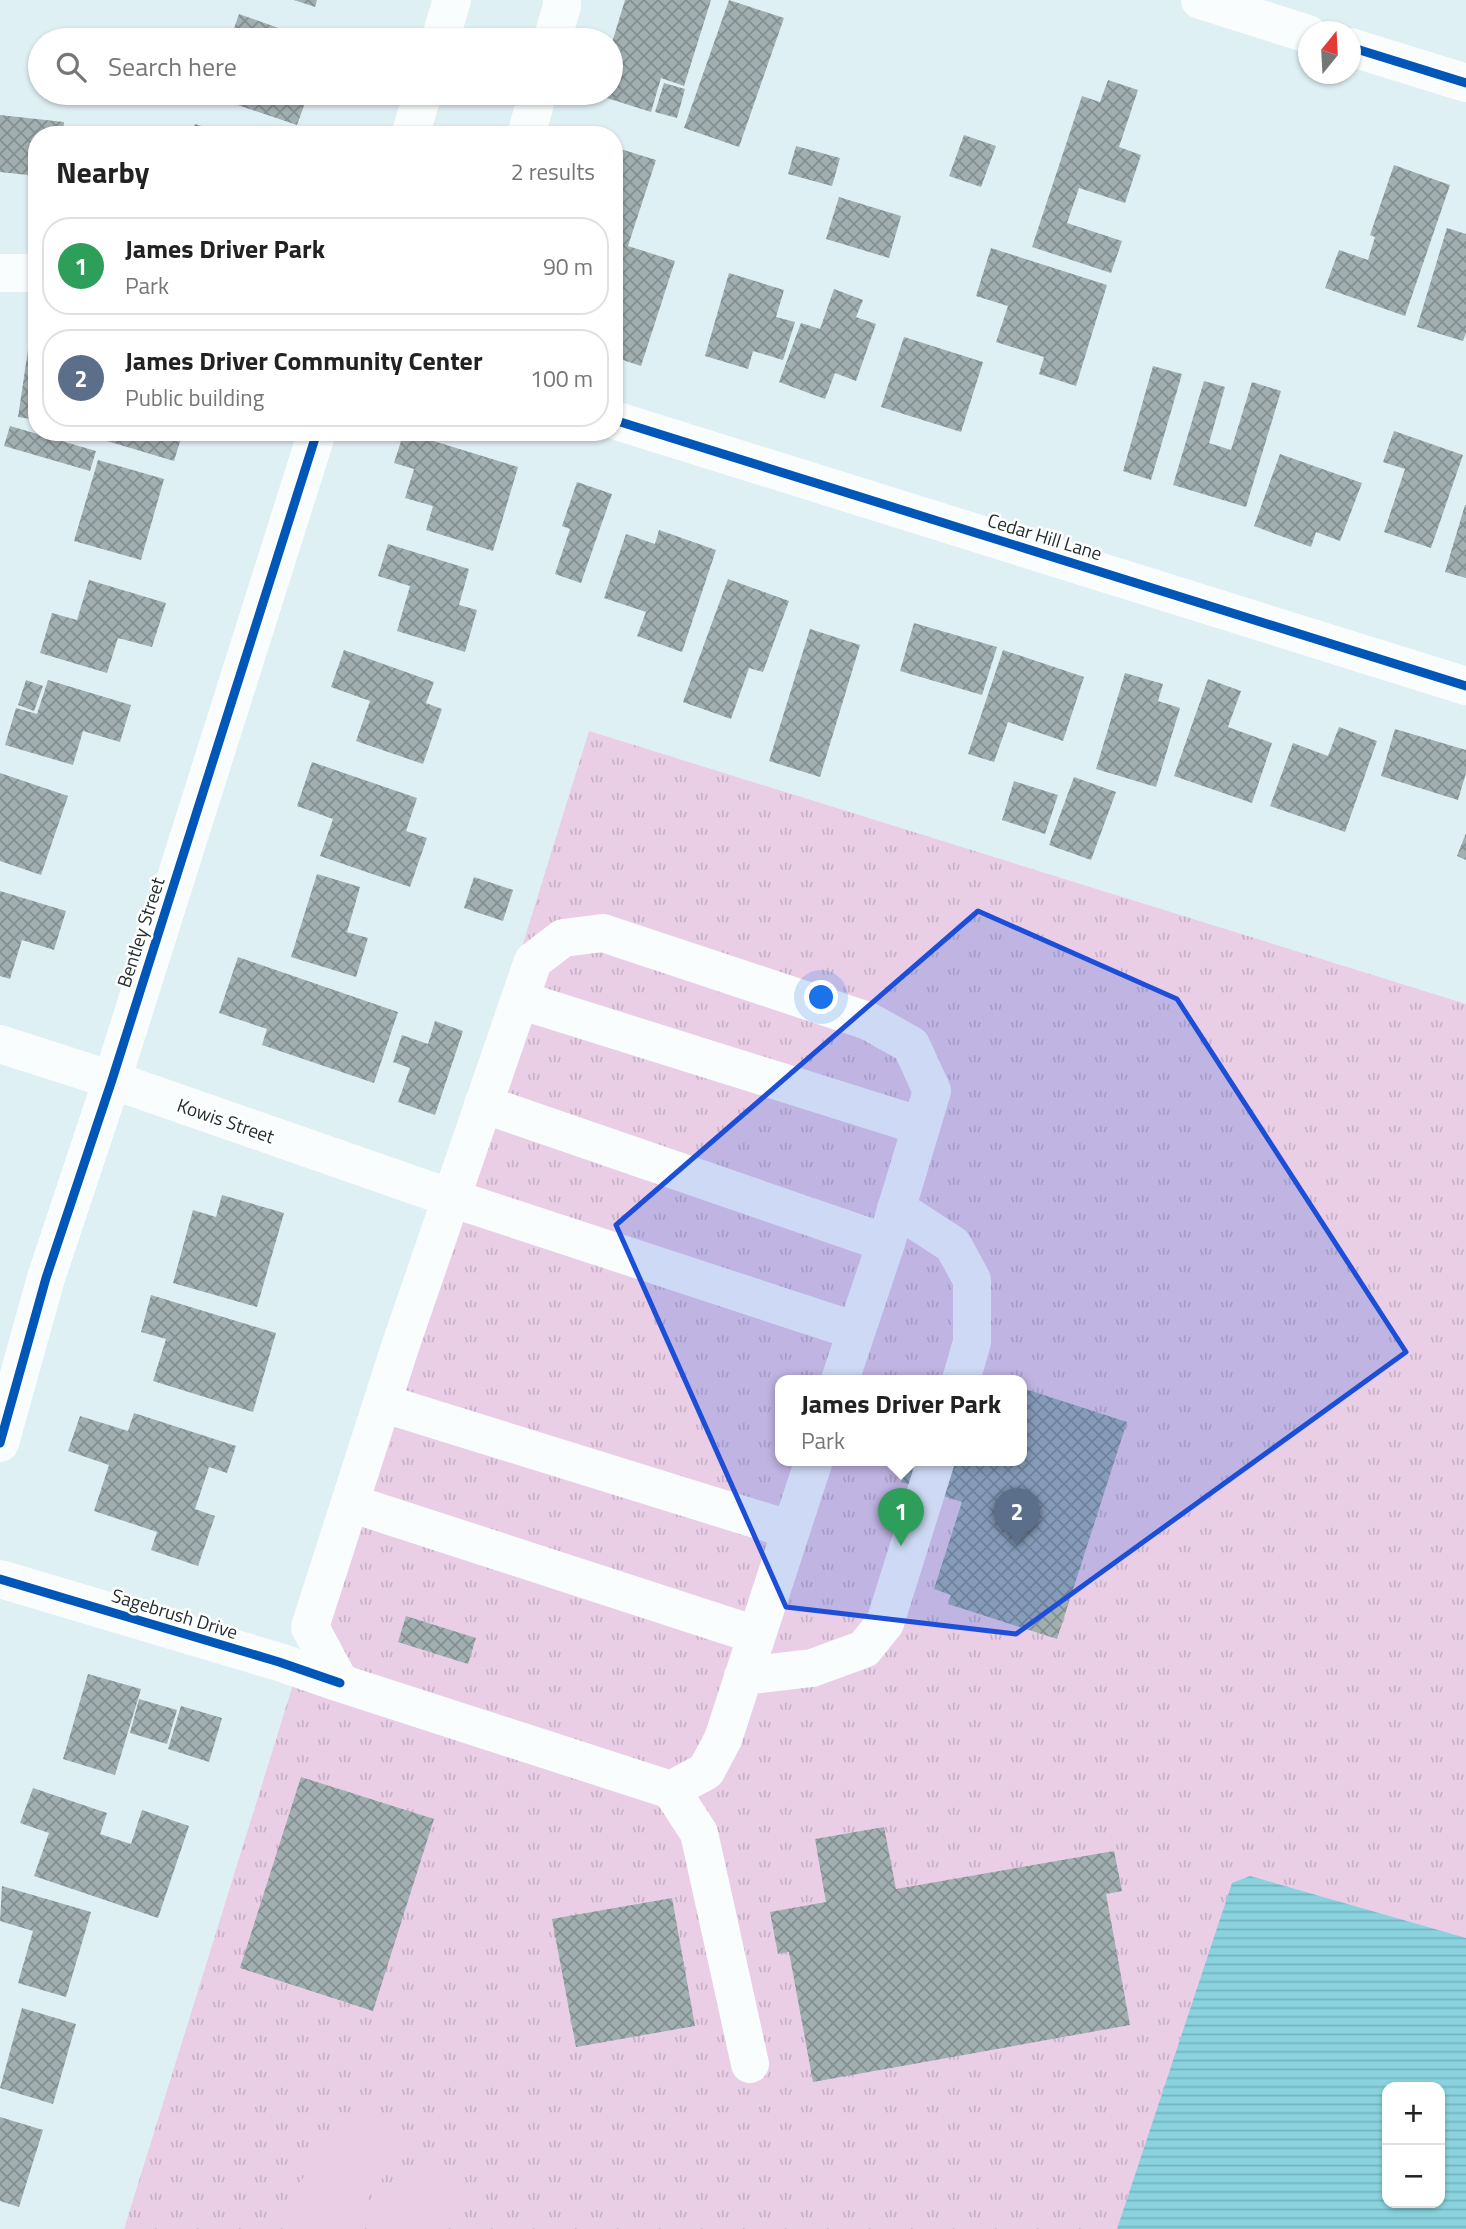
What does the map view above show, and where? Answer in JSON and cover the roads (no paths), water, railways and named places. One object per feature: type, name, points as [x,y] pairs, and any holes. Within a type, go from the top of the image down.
[{"type":"street","points":[[444,28],[452,0]]},
{"type":"street","points":[[556,28],[562,0]]},
{"type":"street","points":[[1200,0],[1298,31]]},
{"type":"street","points":[[1361,50],[1466,83]]},
{"type":"street","points":[[413,126],[419,105]]},
{"type":"street","points":[[529,126],[535,105]]},
{"type":"street","points":[[0,273],[28,273]]},
{"type":"street","name":"Cedar Hill Lane","points":[[623,423],[1466,686]]},
{"type":"street","name":"Bentley Street","points":[[0,1443],[46,1278],[112,1080],[314,441]]},
{"type":"street","points":[[340,1683],[310,1627],[382,1403],[533,961],[562,938],[603,933],[868,1021],[911,1045],[932,1091],[842,1375]]},
{"type":"street","points":[[520,1000],[921,1126]]},
{"type":"street","name":"Kowis Street","points":[[0,1044],[112,1080],[451,1198],[856,1331]]},
{"type":"street","points":[[483,1104],[953,1245],[972,1280],[972,1342],[962,1375]]},
{"type":"street","points":[[382,1403],[791,1530]]},
{"type":"street","points":[[750,2064],[699,1833],[671,1790],[706,1771],[723,1739],[812,1466]]},
{"type":"street","points":[[743,1676],[812,1668],[864,1649],[885,1623],[934,1466]]},
{"type":"street","points":[[350,1503],[756,1635]]},
{"type":"street","name":"Sagebrush Drive","points":[[0,1579],[279,1662],[671,1790]]},
{"type":"water","points":[[1250,1876],[1466,1938],[1466,2229],[1117,2229],[1232,1883]]},
{"type":"place","name":"James Driver Park","points":[[901,1546]]},
{"type":"place","name":"James Driver Community Center","points":[[1017,1546]]}]
